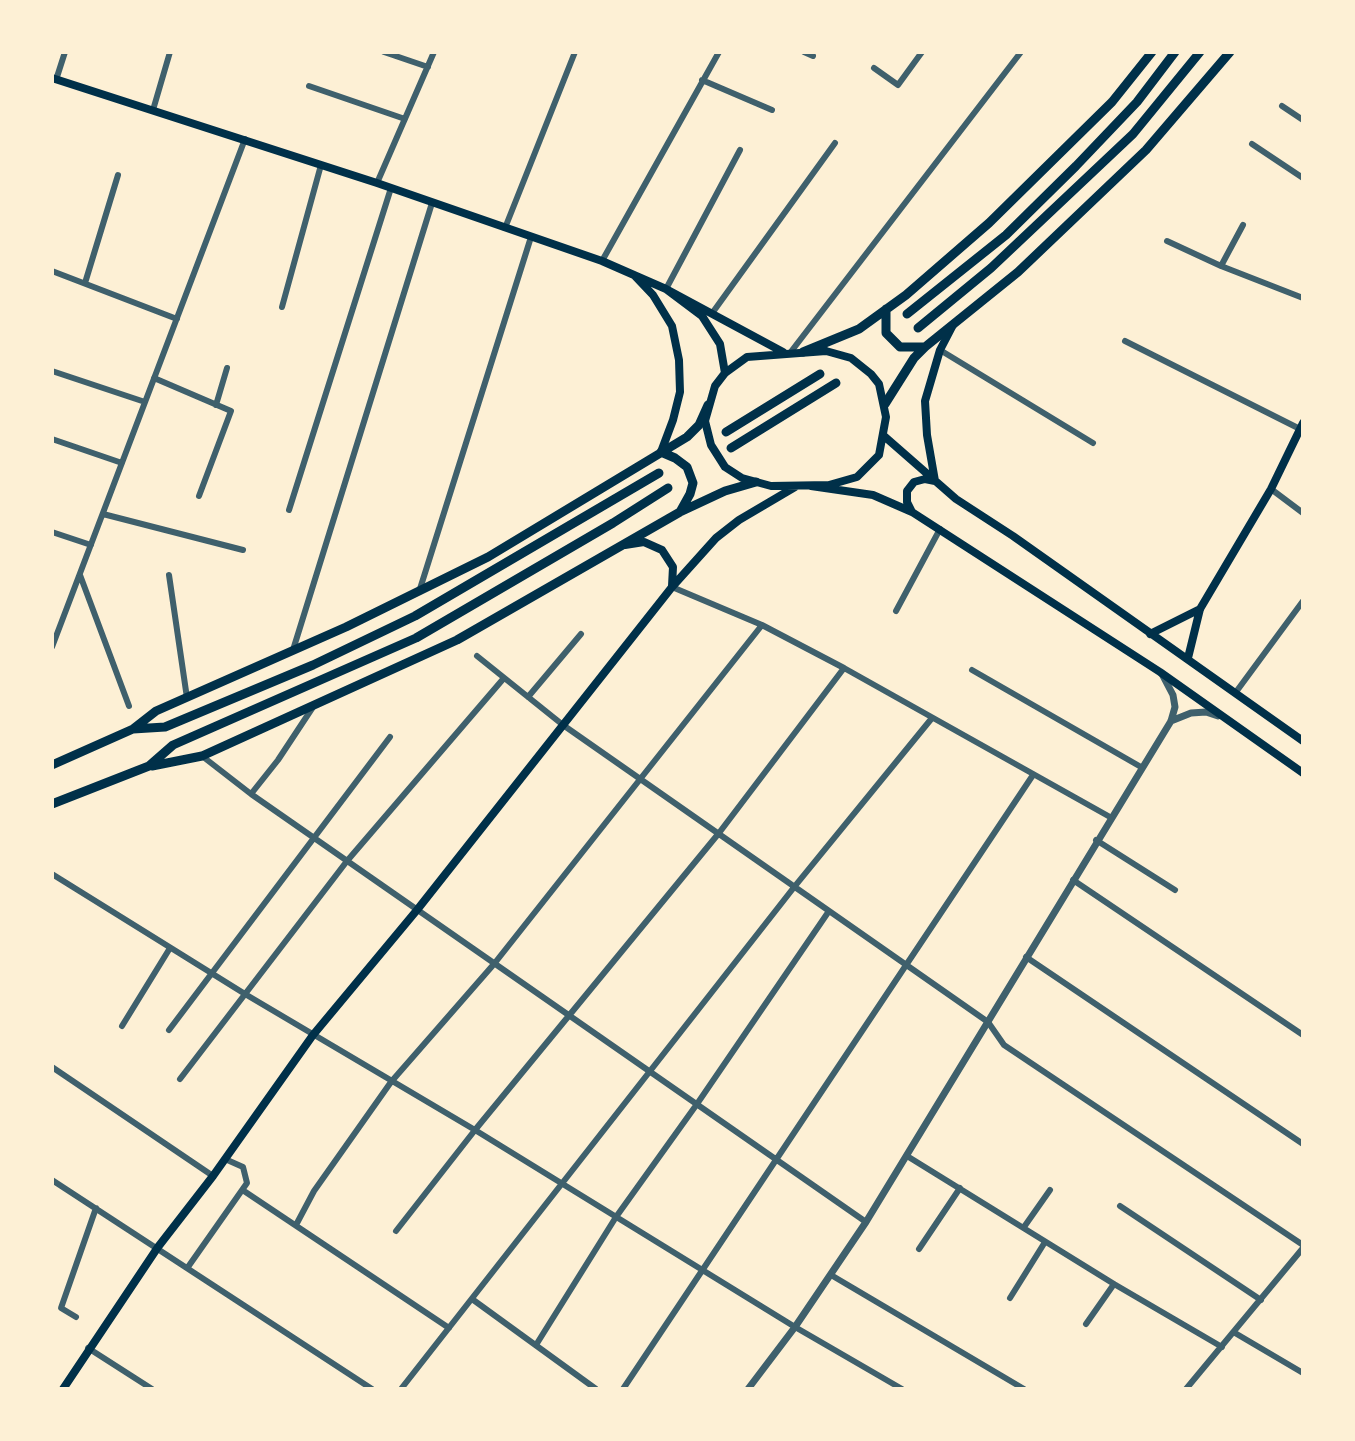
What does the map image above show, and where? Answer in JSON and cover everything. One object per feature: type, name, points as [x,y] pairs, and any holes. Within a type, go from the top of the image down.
[{"type":"main road","points":[[803,352],[859,329],[989,223],[1112,102],[1152,52]]},
{"type":"main road","points":[[907,314],[1006,235],[1137,102],[1175,52]]},
{"type":"main road","points":[[918,328],[991,268],[1123,144],[1200,52]]},
{"type":"main road","points":[[885,404],[914,358],[1018,272],[1146,150],[1230,52]]},
{"type":"main road","points":[[54,79],[377,183],[632,272],[787,353]]},
{"type":"main road","points":[[632,272],[653,295],[672,326],[679,360],[680,392],[661,452]]},
{"type":"main road","points":[[666,289],[702,316],[720,344],[725,373]]},
{"type":"main road","points":[[886,309],[886,333],[900,347],[925,347]]},
{"type":"main road","points":[[935,481],[925,401],[940,350],[953,324]]},
{"type":"main road","points":[[52,765],[133,729],[156,711],[419,592],[488,557],[687,437],[699,425],[715,386],[725,373],[747,357],[826,351],[851,358],[879,384],[885,404],[884,436],[879,455],[857,477],[829,485],[771,486],[742,478],[725,467],[711,445],[705,421],[708,405]]},
{"type":"main road","points":[[726,432],[820,374]]},
{"type":"main road","points":[[731,448],[836,383]]},
{"type":"main road","points":[[1188,658],[1200,609],[1271,489],[1301,426]]},
{"type":"main road","points":[[884,436],[956,499],[1303,741]]},
{"type":"main road","points":[[661,452],[687,467],[693,483],[680,512]]},
{"type":"main road","points":[[133,729],[165,727],[313,665],[415,616],[659,473]]},
{"type":"main road","points":[[912,512],[907,502],[907,491],[914,482],[925,479],[935,481]]},
{"type":"main road","points":[[52,804],[149,766],[202,756],[313,707],[457,640],[680,512],[725,491],[756,482]]},
{"type":"main road","points":[[811,486],[873,495],[912,512],[1160,672],[1303,773]]},
{"type":"main road","points":[[63,1389],[158,1247],[213,1176],[313,1035],[417,910],[672,587],[716,538],[739,520],[795,487]]},
{"type":"main road","points":[[149,766],[173,745],[416,638],[668,488]]},
{"type":"main road","points":[[625,545],[644,542],[662,550],[673,567],[672,587]]},
{"type":"main road","points":[[1150,634],[1200,609]]},
{"type":"street","points":[[54,79],[65,52]]},
{"type":"street","points":[[153,110],[170,52]]},
{"type":"street","points":[[384,52],[428,67]]},
{"type":"street","points":[[377,183],[434,52]]},
{"type":"street","points":[[505,228],[575,52]]},
{"type":"street","points":[[602,261],[719,52]]},
{"type":"street","points":[[804,52],[813,56]]},
{"type":"street","points":[[874,68],[898,85],[922,52]]},
{"type":"street","points":[[787,353],[1021,52]]},
{"type":"street","points":[[702,80],[772,110]]},
{"type":"street","points":[[309,86],[405,119]]},
{"type":"street","points":[[1282,106],[1303,120]]},
{"type":"street","points":[[52,647],[245,139]]},
{"type":"street","points":[[713,312],[835,143]]},
{"type":"street","points":[[1252,144],[1303,178]]},
{"type":"street","points":[[666,289],[740,150]]},
{"type":"street","points":[[282,307],[321,165]]},
{"type":"street","points":[[85,283],[118,175]]},
{"type":"street","points":[[289,510],[391,188]]},
{"type":"street","points":[[293,650],[432,203]]},
{"type":"street","points":[[1221,266],[1243,225]]},
{"type":"street","points":[[419,592],[531,237]]},
{"type":"street","points":[[1167,241],[1303,298]]},
{"type":"street","points":[[52,271],[177,319]]},
{"type":"street","points":[[1125,341],[1301,426]]},
{"type":"street","points":[[940,350],[1093,443]]},
{"type":"street","points":[[216,405],[227,368]]},
{"type":"street","points":[[52,371],[145,402]]},
{"type":"street","points":[[154,378],[231,411],[199,496]]},
{"type":"street","points":[[52,439],[122,463]]},
{"type":"street","points":[[1271,489],[1303,513]]},
{"type":"street","points":[[103,514],[243,550]]},
{"type":"street","points":[[896,611],[940,529]]},
{"type":"street","points":[[52,532],[91,545]]},
{"type":"street","points":[[80,574],[129,706]]},
{"type":"street","points":[[169,575],[187,698]]},
{"type":"street","points":[[672,587],[762,625],[844,668],[1110,817]]},
{"type":"street","points":[[1236,692],[1303,601]]},
{"type":"street","points":[[296,1225],[314,1191],[391,1082],[494,964],[762,625]]},
{"type":"street","points":[[528,697],[581,634]]},
{"type":"street","points":[[477,656],[563,725],[988,1022],[1004,1045],[1303,1246],[1235,1333],[1186,1389]]},
{"type":"street","points":[[396,1231],[719,833],[844,668]]},
{"type":"street","points":[[972,670],[1141,767]]},
{"type":"street","points":[[748,1389],[795,1327],[866,1222],[1171,721],[1175,707],[1173,695],[1160,672]]},
{"type":"street","points":[[180,1079],[347,861],[504,678]]},
{"type":"street","points":[[251,794],[313,707]]},
{"type":"street","points":[[1171,721],[1191,713],[1206,712],[1225,718]]},
{"type":"street","points":[[401,1389],[795,886],[932,718]]},
{"type":"street","points":[[169,1030],[390,737]]},
{"type":"street","points":[[202,756],[312,837],[866,1222]]},
{"type":"street","points":[[623,1389],[1033,775]]},
{"type":"street","points":[[1096,840],[1175,890]]},
{"type":"street","points":[[52,874],[210,973],[902,1389]]},
{"type":"street","points":[[1073,880],[1303,1035]]},
{"type":"street","points":[[536,1345],[616,1217],[829,911]]},
{"type":"street","points":[[122,1026],[170,948]]},
{"type":"street","points":[[1026,957],[1303,1144]]},
{"type":"street","points":[[52,1067],[213,1176]]},
{"type":"street","points":[[907,1156],[1222,1347]]},
{"type":"street","points":[[188,1267],[247,1183],[243,1167],[225,1159]]},
{"type":"street","points":[[52,1180],[372,1389]]},
{"type":"street","points":[[919,1249],[960,1188]]},
{"type":"street","points":[[1024,1227],[1050,1190]]},
{"type":"street","points":[[244,1191],[449,1328]]},
{"type":"street","points":[[1120,1206],[1261,1300]]},
{"type":"street","points":[[76,1317],[61,1308],[96,1208]]},
{"type":"street","points":[[1010,1298],[1045,1242]]},
{"type":"street","points":[[831,1275],[1024,1389]]},
{"type":"street","points":[[1086,1324],[1114,1284]]},
{"type":"street","points":[[472,1299],[596,1389]]},
{"type":"street","points":[[1235,1333],[1303,1373]]},
{"type":"street","points":[[88,1348],[152,1389]]}]
